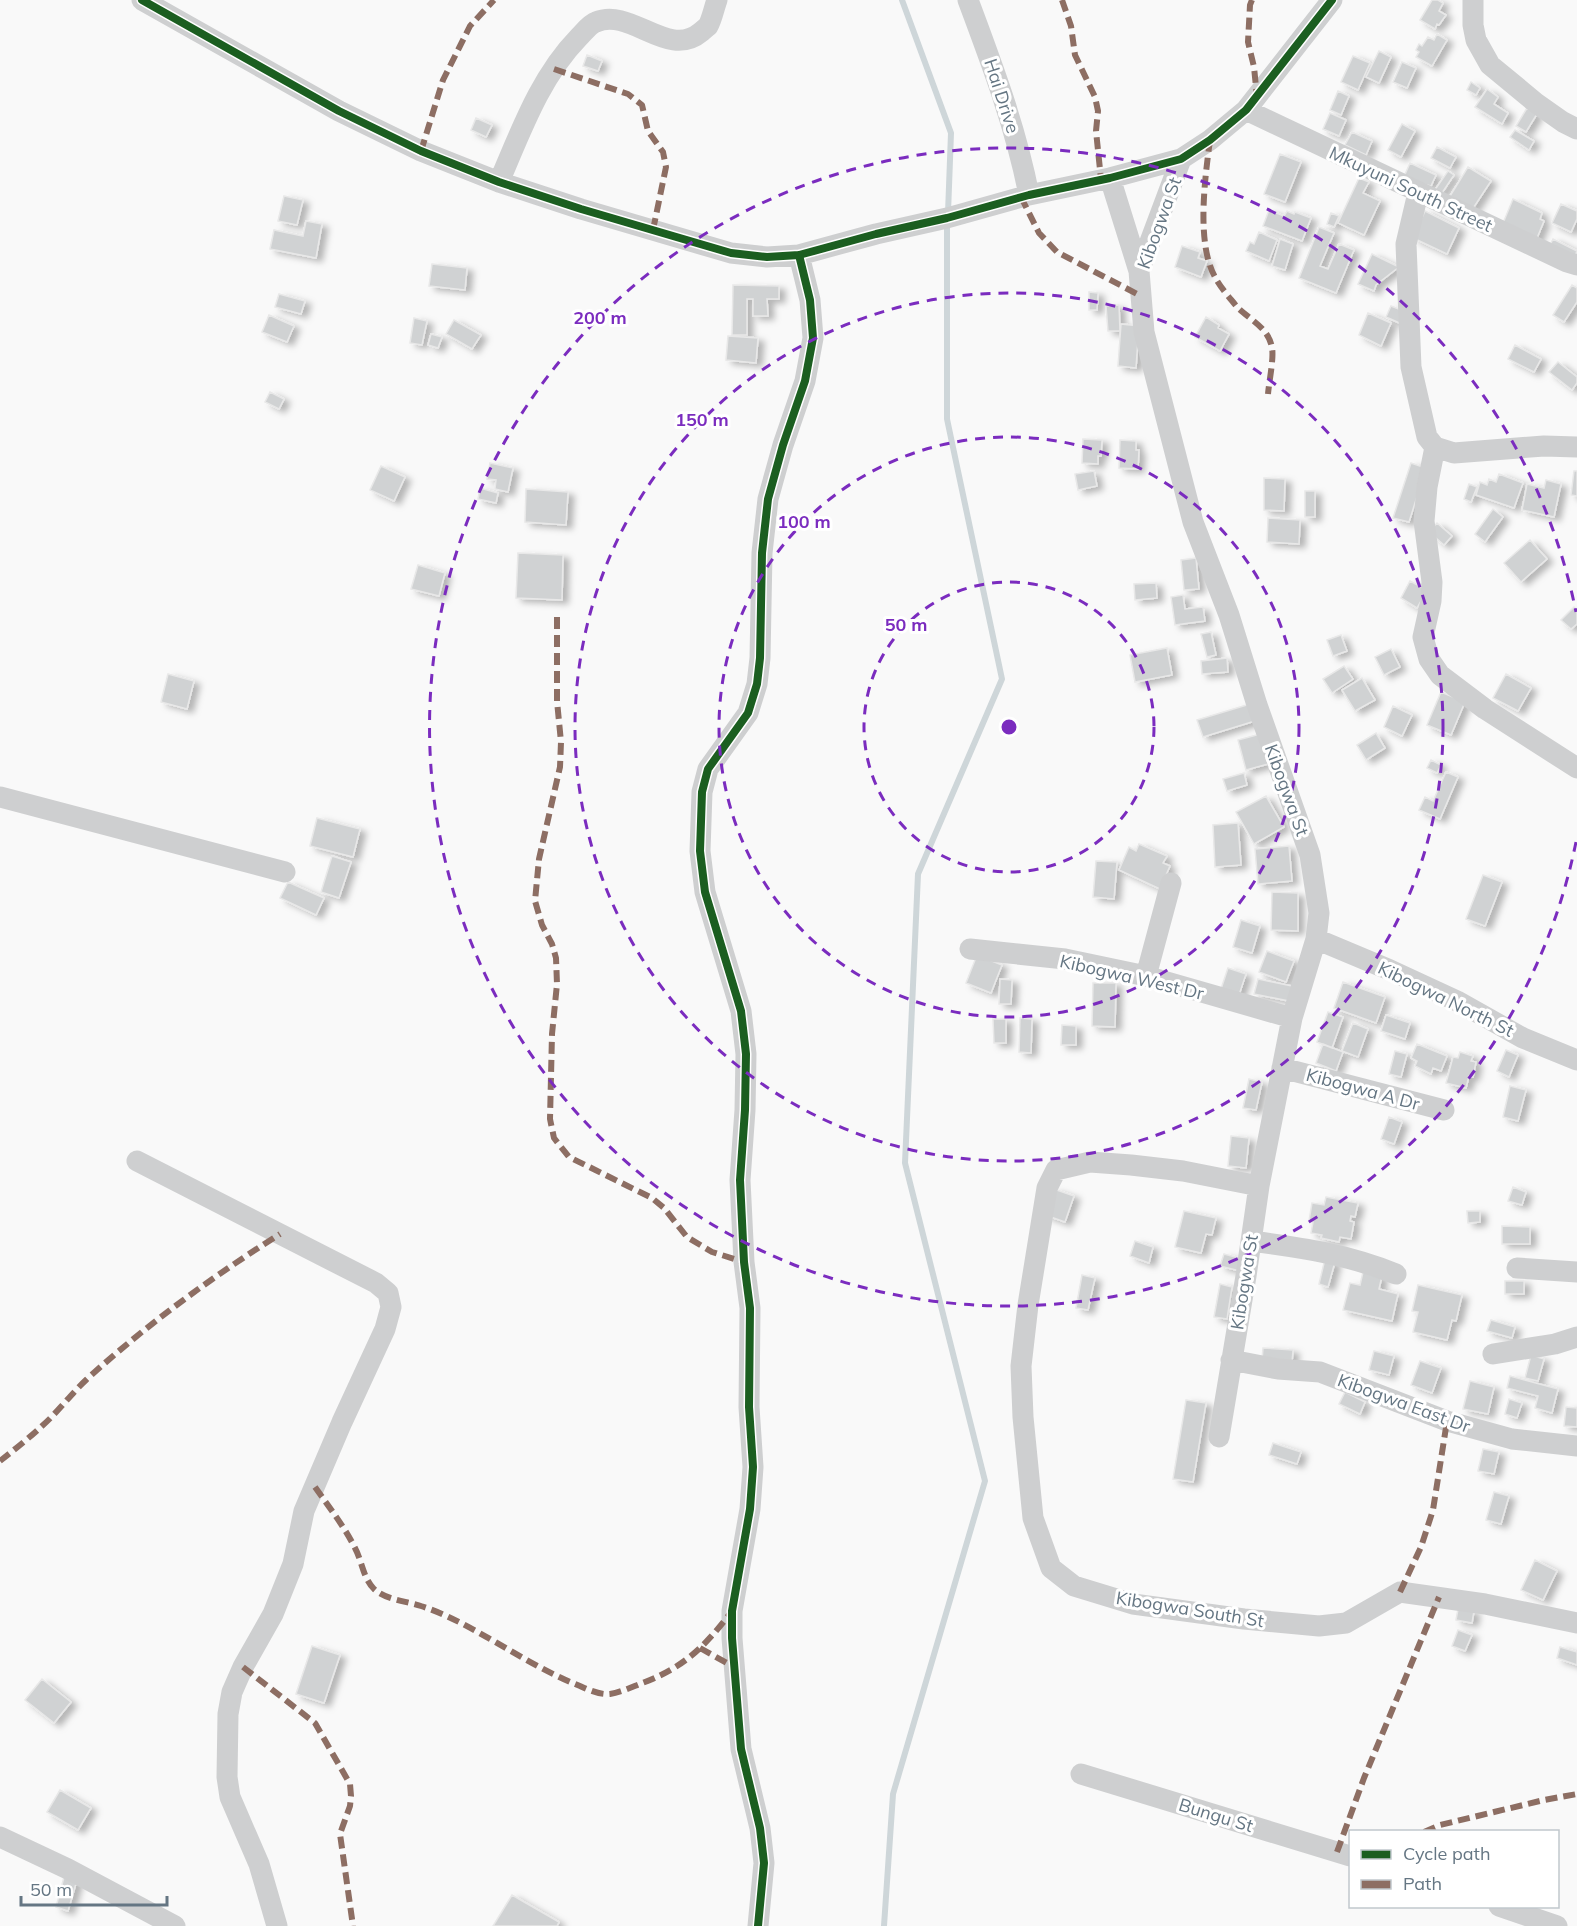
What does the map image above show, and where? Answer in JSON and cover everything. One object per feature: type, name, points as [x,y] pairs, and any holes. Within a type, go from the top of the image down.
[{"type":"street","points":[[142,0],[339,111],[421,151],[499,182],[581,209],[731,253],[767,257],[799,255],[1029,195],[1181,159],[1210,140],[1246,110],[1332,0]]},
{"type":"street","points":[[499,182],[544,82],[570,47],[594,22],[606,19],[626,22],[670,39],[683,40],[695,37],[707,27],[717,0]]},
{"type":"street","name":"Hai Drive","points":[[968,0],[997,79],[1021,156],[1029,195]]},
{"type":"street","points":[[1473,0],[1473,25],[1476,40],[1490,65],[1563,122],[1577,129]]},
{"type":"street","name":"Mkuyuni South Street","points":[[1246,110],[1577,266]]},
{"type":"street","name":"Kibogwa St","points":[[1181,159],[1139,271],[1144,332],[1193,522],[1229,615],[1257,705],[1310,855],[1319,913],[1316,939],[1292,1018],[1259,1186],[1219,1437]]},
{"type":"street","points":[[1110,177],[1139,271]]},
{"type":"street","points":[[1418,193],[1406,244],[1410,367],[1427,437],[1435,447],[1454,453],[1544,446],[1577,447]]},
{"type":"street","points":[[758,1926],[764,1863],[760,1828],[741,1749],[732,1629],[732,1611],[750,1509],[753,1467],[750,1407],[750,1308],[744,1262],[740,1180],[746,1054],[741,1011],[705,892],[700,851],[702,792],[708,769],[748,713],[757,684],[760,658],[762,553],[768,499],[783,445],[805,381],[813,338],[810,300],[799,255]]},
{"type":"street","points":[[1435,447],[1427,487],[1424,521],[1432,582],[1431,601],[1423,637],[1429,659],[1440,675],[1485,709],[1577,768]]},
{"type":"street","points":[[0,797],[285,872]]},
{"type":"street","points":[[1146,976],[1171,883]]},
{"type":"street","name":"Kibogwa North St","points":[[1316,939],[1457,1001],[1523,1038],[1577,1060]]},
{"type":"street","name":"Kibogwa West Dr","points":[[970,949],[1065,959],[1146,976],[1292,1018]]},
{"type":"street","name":"Kibogwa A Dr","points":[[1282,1068],[1444,1110]]},
{"type":"street","points":[[137,1161],[376,1283],[387,1293],[391,1307],[385,1329],[304,1511],[292,1564],[273,1614],[236,1684],[228,1714],[227,1777],[230,1797],[259,1864],[277,1926]]},
{"type":"street","name":"Kibogwa South St","points":[[1259,1186],[1183,1171],[1131,1165],[1090,1162],[1056,1170],[1047,1188],[1028,1305],[1021,1366],[1023,1417],[1034,1518],[1051,1568],[1074,1586],[1133,1604],[1244,1619],[1319,1626],[1346,1623],[1400,1592],[1485,1604],[1577,1623]]},
{"type":"street","points":[[1251,1241],[1337,1254],[1396,1274]]},
{"type":"street","points":[[1517,1268],[1577,1272]]},
{"type":"street","points":[[1493,1354],[1555,1344],[1577,1337]]},
{"type":"street","name":"Kibogwa East Dr","points":[[1232,1360],[1278,1369],[1320,1372],[1447,1421],[1493,1435],[1533,1443],[1577,1446]]},
{"type":"street","name":"Bungu St","points":[[1082,1774],[1349,1856]]},
{"type":"street","points":[[0,1837],[68,1869],[175,1926]]},
{"type":"street","points":[[1505,1908],[1557,1926]]},
{"type":"building","points":[[1432,0],[1443,3],[1439,11],[1446,15],[1435,29],[1420,20]]},
{"type":"building","points":[[1437,34],[1447,40],[1432,66],[1416,57],[1419,52],[1416,50],[1419,44],[1422,46],[1428,37],[1434,40]]},
{"type":"building","points":[[1379,51],[1391,57],[1379,83],[1366,77]]},
{"type":"building","points":[[587,55],[602,61],[598,71],[583,66]]},
{"type":"building","points":[[1353,56],[1370,63],[1358,90],[1341,82]]},
{"type":"building","points":[[1402,62],[1416,68],[1407,88],[1393,82]]},
{"type":"building","points":[[1471,82],[1480,88],[1476,95],[1467,90]]},
{"type":"building","points":[[1487,89],[1498,97],[1494,104],[1508,113],[1502,124],[1475,107]]},
{"type":"building","points":[[1338,91],[1349,96],[1341,115],[1330,110]]},
{"type":"building","points":[[1527,108],[1537,114],[1526,132],[1516,126]]},
{"type":"building","points":[[1330,113],[1346,120],[1339,136],[1323,129]]},
{"type":"building","points":[[476,118],[492,125],[486,137],[471,130]]},
{"type":"building","points":[[1402,124],[1415,131],[1401,157],[1388,150]]},
{"type":"building","points":[[1515,130],[1534,141],[1529,150],[1510,137]]},
{"type":"building","points":[[1352,132],[1372,141],[1366,155],[1345,145]]},
{"type":"building","points":[[1437,147],[1456,157],[1450,168],[1431,158]]},
{"type":"building","points":[[1280,154],[1301,162],[1285,202],[1264,194]]},
{"type":"building","points":[[1410,163],[1436,175],[1431,186],[1403,179]]},
{"type":"building","points":[[1468,167],[1491,181],[1472,210],[1450,196]]},
{"type":"building","points":[[1448,171],[1454,175],[1440,196],[1434,191]]},
{"type":"building","points":[[1359,178],[1369,182],[1363,193],[1380,201],[1364,235],[1338,223]]},
{"type":"building","points":[[284,196],[303,200],[297,225],[278,221]]},
{"type":"building","points":[[1513,199],[1542,213],[1540,219],[1544,221],[1535,243],[1501,228]]},
{"type":"building","points":[[1561,204],[1577,211],[1577,219],[1571,232],[1552,223]]},
{"type":"building","points":[[1269,210],[1284,216],[1287,211],[1311,218],[1302,241],[1263,226]]},
{"type":"building","points":[[1425,211],[1459,228],[1447,254],[1413,238]]},
{"type":"building","points":[[1331,213],[1339,216],[1334,227],[1327,224]]},
{"type":"building","points":[[306,221],[322,224],[316,258],[270,249],[274,230],[303,236]]},
{"type":"building","points":[[1319,227],[1334,233],[1320,266],[1328,269],[1339,244],[1354,250],[1336,293],[1299,278]]},
{"type":"building","points":[[1259,232],[1277,240],[1269,261],[1246,251],[1250,242],[1254,244]]},
{"type":"building","points":[[1280,239],[1293,244],[1285,270],[1272,266]]},
{"type":"building","points":[[1553,239],[1577,251],[1573,261],[1548,249]]},
{"type":"building","points":[[1182,246],[1200,252],[1198,258],[1207,261],[1201,277],[1175,267]]},
{"type":"building","points":[[1372,254],[1399,267],[1376,285],[1374,291],[1358,284]]},
{"type":"building","points":[[432,264],[467,268],[465,290],[429,286]]},
{"type":"building","points":[[733,285],[779,286],[779,299],[767,299],[768,316],[753,316],[753,299],[747,299],[747,335],[732,335]]},
{"type":"building","points":[[1572,285],[1577,288],[1577,302],[1564,322],[1553,315]]},
{"type":"building","points":[[1089,292],[1098,293],[1097,310],[1089,310]]},
{"type":"building","points":[[279,294],[305,301],[301,314],[275,307]]},
{"type":"building","points":[[1119,305],[1120,331],[1108,331],[1106,306]]},
{"type":"building","points":[[1391,306],[1409,313],[1404,325],[1386,317]]},
{"type":"building","points":[[1368,313],[1391,323],[1381,346],[1359,335]]},
{"type":"building","points":[[269,315],[294,326],[287,342],[262,332]]},
{"type":"building","points":[[1206,317],[1229,334],[1220,351],[1195,337]]},
{"type":"building","points":[[414,318],[427,321],[422,345],[410,343]]},
{"type":"building","points":[[454,320],[481,335],[472,349],[446,334]]},
{"type":"building","points":[[1121,324],[1139,326],[1136,368],[1118,366]]},
{"type":"building","points":[[431,334],[442,337],[438,348],[428,345]]},
{"type":"building","points":[[728,336],[758,338],[756,363],[726,360]]},
{"type":"building","points":[[1515,345],[1541,359],[1534,372],[1508,359]]},
{"type":"building","points":[[1558,362],[1577,377],[1577,383],[1572,390],[1549,372]]},
{"type":"building","points":[[270,392],[284,399],[279,409],[265,402]]},
{"type":"building","points":[[1083,439],[1102,440],[1098,464],[1082,463]]},
{"type":"building","points":[[1120,440],[1136,441],[1136,450],[1139,450],[1138,469],[1119,468]]},
{"type":"building","points":[[490,463],[513,468],[508,492],[495,489],[496,480],[487,479]]},
{"type":"building","points":[[1411,463],[1426,468],[1409,522],[1393,518]]},
{"type":"building","points":[[381,466],[405,477],[394,501],[370,490]]},
{"type":"building","points":[[1094,471],[1097,486],[1078,490],[1075,474]]},
{"type":"building","points":[[1574,471],[1577,471],[1577,496],[1571,495]]},
{"type":"building","points":[[1499,474],[1523,483],[1514,508],[1476,495],[1480,482],[1487,485],[1489,479],[1496,482]]},
{"type":"building","points":[[1264,478],[1285,479],[1284,511],[1264,510]]},
{"type":"building","points":[[1546,480],[1561,484],[1554,517],[1522,510],[1527,484],[1544,488]]},
{"type":"building","points":[[1469,484],[1477,487],[1471,502],[1464,499]]},
{"type":"building","points":[[480,488],[498,493],[496,503],[478,499]]},
{"type":"building","points":[[526,489],[568,492],[566,525],[525,522]]},
{"type":"building","points":[[1305,491],[1315,491],[1315,517],[1305,517]]},
{"type":"building","points":[[1493,509],[1503,517],[1485,542],[1475,534]]},
{"type":"building","points":[[1268,518],[1300,520],[1299,544],[1267,542]]},
{"type":"building","points":[[1437,523],[1452,536],[1444,545],[1429,532]]},
{"type":"building","points":[[1530,540],[1547,559],[1521,582],[1504,563]]},
{"type":"building","points":[[518,553],[563,555],[562,600],[516,598]]},
{"type":"building","points":[[1196,558],[1199,589],[1184,590],[1181,560]]},
{"type":"building","points":[[418,565],[445,573],[439,596],[411,589]]},
{"type":"building","points":[[1410,581],[1427,590],[1417,608],[1401,598]]},
{"type":"building","points":[[1156,583],[1157,598],[1135,600],[1134,584]]},
{"type":"building","points":[[1183,595],[1185,609],[1203,607],[1205,621],[1175,625],[1171,597]]},
{"type":"building","points":[[1574,607],[1577,610],[1577,624],[1571,629],[1561,620]]},
{"type":"building","points":[[1211,632],[1216,655],[1207,657],[1201,634]]},
{"type":"building","points":[[1341,635],[1347,651],[1333,656],[1327,640]]},
{"type":"building","points":[[1167,648],[1172,675],[1135,682],[1130,655]]},
{"type":"building","points":[[1391,649],[1400,667],[1384,675],[1375,657]]},
{"type":"building","points":[[1227,658],[1228,672],[1202,674],[1201,661]]},
{"type":"building","points":[[1344,666],[1353,679],[1332,693],[1323,679]]},
{"type":"building","points":[[168,674],[194,681],[187,709],[161,702]]},
{"type":"building","points":[[1506,674],[1531,688],[1518,711],[1493,698]]},
{"type":"building","points":[[1362,678],[1375,700],[1355,711],[1342,690]]},
{"type":"building","points":[[1441,692],[1465,702],[1451,735],[1427,725]]},
{"type":"building","points":[[1250,704],[1255,721],[1203,737],[1197,720]]},
{"type":"building","points":[[1393,706],[1412,715],[1402,736],[1384,727]]},
{"type":"building","points":[[1264,733],[1272,763],[1246,770],[1238,740]]},
{"type":"building","points":[[1376,733],[1385,748],[1366,760],[1357,745]]},
{"type":"building","points":[[1431,760],[1441,765],[1437,773],[1427,768]]},
{"type":"building","points":[[1446,772],[1458,777],[1440,819],[1419,810],[1425,797],[1433,801]]},
{"type":"building","points":[[1244,773],[1247,785],[1227,791],[1223,779]]},
{"type":"building","points":[[1266,796],[1284,827],[1254,844],[1236,812]]},
{"type":"building","points":[[317,818],[360,829],[353,857],[310,846]]},
{"type":"building","points":[[1238,823],[1241,865],[1215,867],[1213,825]]},
{"type":"building","points":[[1139,844],[1167,856],[1163,863],[1170,866],[1160,889],[1119,870],[1129,847],[1136,851]]},
{"type":"building","points":[[1289,846],[1292,881],[1258,884],[1255,849]]},
{"type":"building","points":[[332,856],[351,862],[339,898],[321,892]]},
{"type":"building","points":[[1096,861],[1117,862],[1114,899],[1093,897]]},
{"type":"building","points":[[1483,875],[1502,882],[1485,926],[1466,919]]},
{"type":"building","points":[[288,882],[324,898],[316,915],[280,898]]},
{"type":"building","points":[[1272,892],[1298,893],[1298,931],[1271,930]]},
{"type":"building","points":[[1241,920],[1260,926],[1252,953],[1233,947]]},
{"type":"building","points":[[1267,951],[1294,961],[1286,982],[1259,972]]},
{"type":"building","points":[[977,955],[1002,965],[991,993],[966,983]]},
{"type":"building","points":[[1228,968],[1246,974],[1239,995],[1221,989]]},
{"type":"building","points":[[1000,979],[1012,980],[1011,1004],[999,1004]]},
{"type":"building","points":[[1258,979],[1292,986],[1289,1001],[1254,994]]},
{"type":"building","points":[[1343,982],[1385,997],[1376,1023],[1334,1008]]},
{"type":"building","points":[[1093,983],[1116,983],[1115,1027],[1092,1026]]},
{"type":"building","points":[[1328,1012],[1343,1017],[1332,1048],[1317,1042]]},
{"type":"building","points":[[1386,1015],[1410,1023],[1405,1039],[1381,1031]]},
{"type":"building","points":[[1020,1018],[1032,1019],[1031,1053],[1019,1052]]},
{"type":"building","points":[[993,1019],[1006,1019],[1006,1043],[994,1043]]},
{"type":"building","points":[[1353,1023],[1368,1029],[1358,1057],[1342,1051]]},
{"type":"building","points":[[1062,1025],[1076,1026],[1076,1045],[1061,1045]]},
{"type":"building","points":[[1323,1044],[1343,1052],[1336,1071],[1316,1063]]},
{"type":"building","points":[[1417,1044],[1447,1056],[1441,1071],[1433,1068],[1431,1074],[1415,1066],[1417,1061],[1411,1058]]},
{"type":"building","points":[[1506,1050],[1518,1055],[1509,1077],[1497,1071]]},
{"type":"building","points":[[1395,1051],[1407,1054],[1401,1077],[1389,1074]]},
{"type":"building","points":[[1460,1052],[1473,1056],[1471,1061],[1476,1062],[1473,1077],[1469,1076],[1466,1088],[1446,1083],[1453,1057],[1458,1058]]},
{"type":"building","points":[[1249,1079],[1262,1082],[1256,1110],[1243,1108]]},
{"type":"building","points":[[1510,1086],[1526,1090],[1518,1121],[1503,1117]]},
{"type":"building","points":[[1389,1117],[1402,1122],[1394,1144],[1381,1139]]},
{"type":"building","points":[[1231,1136],[1249,1138],[1246,1168],[1228,1166]]},
{"type":"building","points":[[1513,1187],[1526,1192],[1522,1205],[1508,1201]]},
{"type":"building","points":[[1054,1189],[1074,1196],[1065,1222],[1045,1215]]},
{"type":"building","points":[[1326,1197],[1358,1203],[1355,1217],[1351,1216],[1350,1221],[1354,1222],[1351,1239],[1340,1237],[1339,1242],[1311,1233],[1313,1222],[1309,1221],[1312,1203],[1324,1205]]},
{"type":"building","points":[[1184,1211],[1216,1218],[1212,1235],[1206,1234],[1201,1253],[1175,1247]]},
{"type":"building","points":[[1467,1211],[1480,1211],[1480,1222],[1468,1223]]},
{"type":"building","points":[[1502,1226],[1530,1227],[1530,1244],[1502,1244]]},
{"type":"building","points":[[1135,1241],[1153,1247],[1149,1263],[1130,1256]]},
{"type":"building","points":[[1224,1254],[1243,1259],[1240,1271],[1220,1266]]},
{"type":"building","points":[[1325,1259],[1335,1262],[1328,1287],[1319,1284]]},
{"type":"building","points":[[1363,1272],[1382,1276],[1379,1289],[1398,1294],[1392,1321],[1343,1310],[1350,1283],[1360,1285]]},
{"type":"building","points":[[1082,1275],[1095,1278],[1088,1310],[1076,1308]]},
{"type":"building","points":[[1505,1281],[1524,1281],[1524,1294],[1505,1294]]},
{"type":"building","points":[[1220,1284],[1232,1287],[1227,1319],[1214,1317]]},
{"type":"building","points":[[1418,1285],[1462,1295],[1456,1321],[1452,1320],[1447,1340],[1413,1332],[1418,1312],[1412,1311]]},
{"type":"building","points":[[1491,1320],[1515,1327],[1512,1338],[1487,1331]]},
{"type":"building","points":[[1263,1348],[1293,1350],[1292,1363],[1262,1360]]},
{"type":"building","points":[[1374,1351],[1394,1356],[1389,1375],[1369,1370]]},
{"type":"building","points":[[1531,1355],[1544,1359],[1538,1381],[1525,1378]]},
{"type":"building","points":[[1420,1361],[1441,1368],[1432,1393],[1411,1385]]},
{"type":"building","points":[[1510,1376],[1558,1389],[1552,1413],[1535,1408],[1538,1396],[1507,1388]]},
{"type":"building","points":[[1470,1381],[1494,1387],[1488,1414],[1463,1409]]},
{"type":"building","points":[[1345,1392],[1365,1402],[1360,1414],[1339,1404]]},
{"type":"building","points":[[1509,1399],[1522,1403],[1517,1418],[1505,1414]]},
{"type":"building","points":[[1186,1400],[1206,1403],[1193,1482],[1173,1479]]},
{"type":"building","points":[[1566,1407],[1577,1408],[1577,1427],[1564,1426]]},
{"type":"building","points":[[1273,1443],[1301,1452],[1297,1464],[1269,1455]]},
{"type":"building","points":[[1483,1449],[1499,1452],[1494,1474],[1478,1471]]},
{"type":"building","points":[[1494,1492],[1509,1496],[1501,1524],[1486,1520]]},
{"type":"building","points":[[1535,1560],[1557,1571],[1543,1600],[1521,1590]]},
{"type":"building","points":[[1458,1609],[1474,1611],[1472,1623],[1456,1620]]},
{"type":"building","points":[[1458,1630],[1472,1635],[1465,1651],[1452,1646]]},
{"type":"building","points":[[312,1646],[340,1655],[324,1703],[296,1694]]},
{"type":"building","points":[[1560,1647],[1577,1652],[1577,1665],[1557,1658]]},
{"type":"building","points":[[42,1679],[71,1702],[54,1723],[25,1700]]},
{"type":"building","points":[[60,1790],[91,1808],[78,1830],[47,1812]]},
{"type":"building","points":[[64,1877],[77,1880],[68,1911],[56,1907]]},
{"type":"building","points":[[512,1895],[559,1922],[557,1926],[493,1926]]},
{"type":"waterway","points":[[902,0],[951,133],[948,213]]},
{"type":"waterway","points":[[884,1926],[893,1794],[985,1481],[905,1163],[918,874],[1002,679],[947,419],[947,223]]},
{"type":"marked path","points":[[421,151],[443,80],[470,26],[494,0]]},
{"type":"marked path","points":[[1062,0],[1071,26],[1075,55],[1095,97],[1098,111],[1096,131],[1101,179]]},
{"type":"marked path","points":[[1252,0],[1248,42],[1254,67],[1257,97]]},
{"type":"marked path","points":[[554,69],[628,94],[642,105],[648,131],[663,152],[666,167],[653,230]]},
{"type":"marked path","points":[[1210,140],[1204,210],[1209,263],[1225,292],[1237,307],[1263,330],[1270,341],[1272,358],[1268,394]]},
{"type":"marked path","points":[[1021,197],[1039,233],[1057,252],[1141,296]]},
{"type":"marked path","points":[[557,617],[560,767],[539,859],[535,901],[556,958],[557,984],[552,1034],[550,1119],[554,1138],[569,1157],[652,1198],[664,1208],[687,1237],[712,1252],[744,1262]]},
{"type":"marked path","points":[[0,1461],[42,1426],[86,1380],[132,1340],[229,1267],[280,1234]]},
{"type":"marked path","points":[[1400,1592],[1421,1547],[1433,1510],[1447,1421]]},
{"type":"marked path","points":[[315,1487],[346,1532],[367,1580],[379,1593],[445,1615],[549,1672],[595,1692],[606,1694],[619,1692],[672,1669],[704,1644],[732,1611]]},
{"type":"marked path","points":[[1337,1852],[1364,1778],[1439,1597]]},
{"type":"marked path","points":[[700,1648],[734,1667]]},
{"type":"marked path","points":[[243,1667],[315,1723],[350,1784],[350,1806],[340,1834],[353,1926]]},
{"type":"marked path","points":[[1429,1830],[1440,1825],[1577,1794]]},
{"type":"cycle path","points":[[142,0],[339,111],[421,151],[499,182],[581,209],[731,253],[767,257],[799,255],[1029,195],[1110,178],[1181,159],[1210,140],[1246,110],[1332,0]]},
{"type":"cycle path","points":[[758,1926],[764,1863],[760,1828],[741,1749],[732,1638],[732,1611],[750,1509],[753,1467],[749,1407],[750,1308],[744,1262],[740,1180],[746,1054],[741,1011],[705,892],[700,851],[702,792],[708,769],[748,713],[757,684],[760,658],[762,553],[768,499],[783,445],[805,381],[813,338],[810,300],[799,255]]}]
